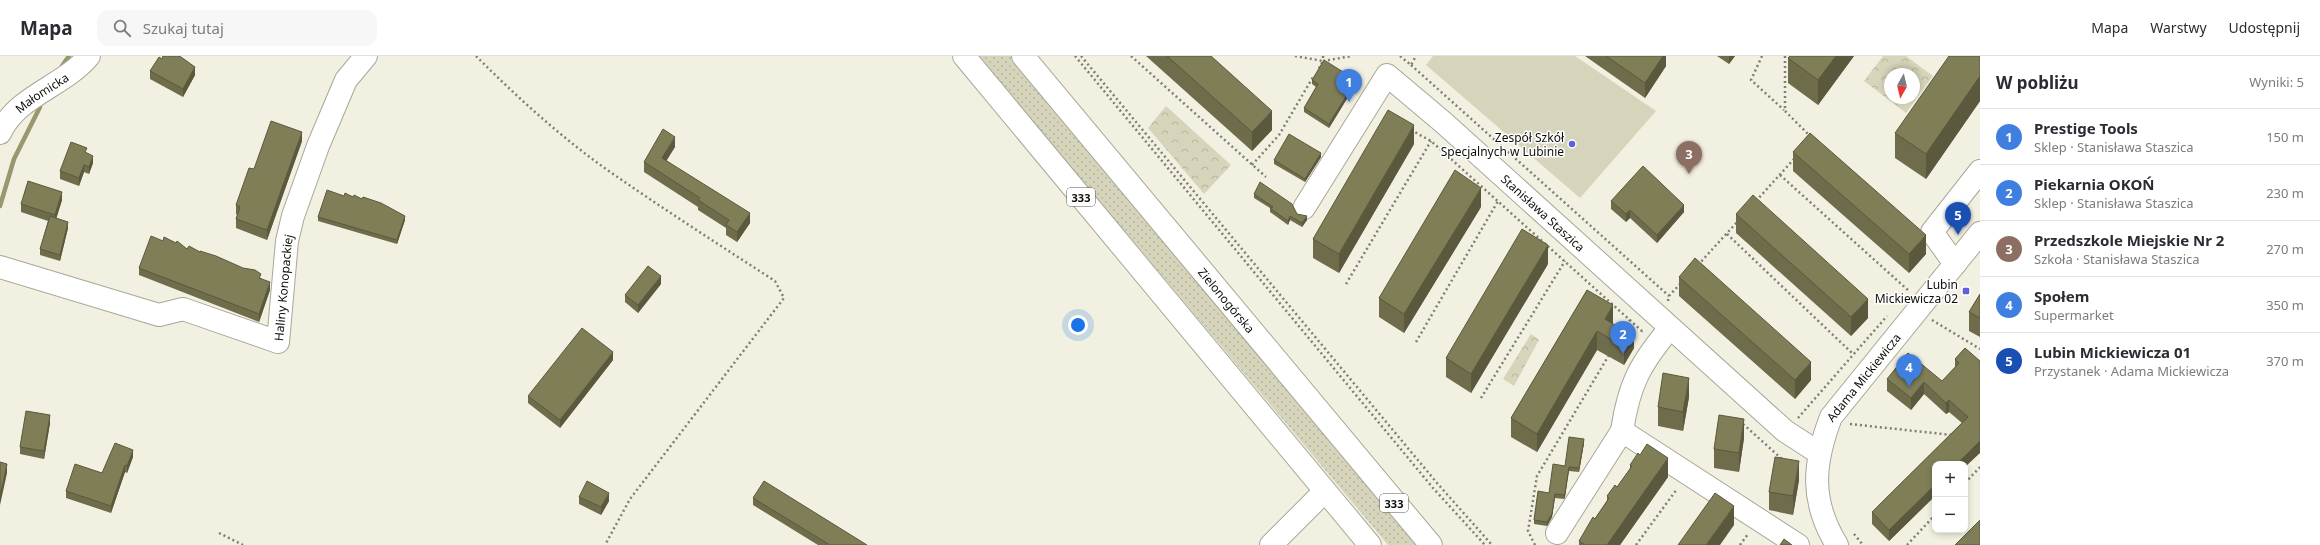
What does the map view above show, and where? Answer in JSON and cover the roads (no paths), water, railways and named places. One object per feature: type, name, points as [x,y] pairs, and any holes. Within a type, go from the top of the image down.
[{"type":"street","name":"Małomicka","points":[[0,133],[7,120],[18,108],[73,72],[89,56]]},
{"type":"street","name":"Haliny Konopackiej","points":[[0,267],[159,315],[183,308],[278,342],[287,241],[293,216],[318,146],[346,80],[366,56]]},
{"type":"street","name":"333","points":[[964,56],[1370,545]]},
{"type":"street","name":"Zielonogórska","points":[[1022,56],[1431,545]]},
{"type":"street","name":"Stanisława Staszica","points":[[1304,208],[1387,74],[1451,115],[1656,325],[1785,432],[1819,453]]},
{"type":"street","points":[[1955,264],[1932,232],[1980,171]]},
{"type":"street","name":"Adama Mickiewicza","points":[[1845,539],[1828,531],[1820,510],[1817,483],[1819,453],[1841,418],[1955,264],[1980,233]]},
{"type":"street","points":[[1557,534],[1622,431],[1629,394],[1636,376],[1647,356],[1656,325]]},
{"type":"street","points":[[1622,431],[1798,545]]},
{"type":"street","points":[[1281,542],[1325,491]]},
{"type":"waterway","points":[[62,66],[69,56]]},
{"type":"waterway","points":[[0,206],[14,159],[40,107]]},
{"type":"place","name":"Prestige Tools","points":[[1349,102]]},
{"type":"place","name":"Zespół Szkół Specjalnych w Lubinie","points":[[1572,144]]},
{"type":"place","name":"Przedszkole Miejskie Nr 2","points":[[1689,174]]},
{"type":"place","name":"Lubin Mickiewicza 01","points":[[1958,235]]},
{"type":"place","name":"Lubin Mickiewicza 02","points":[[1966,291]]},
{"type":"place","name":"Piekarnia OKOŃ","points":[[1623,354]]},
{"type":"place","name":"Społem","points":[[1909,387]]}]
